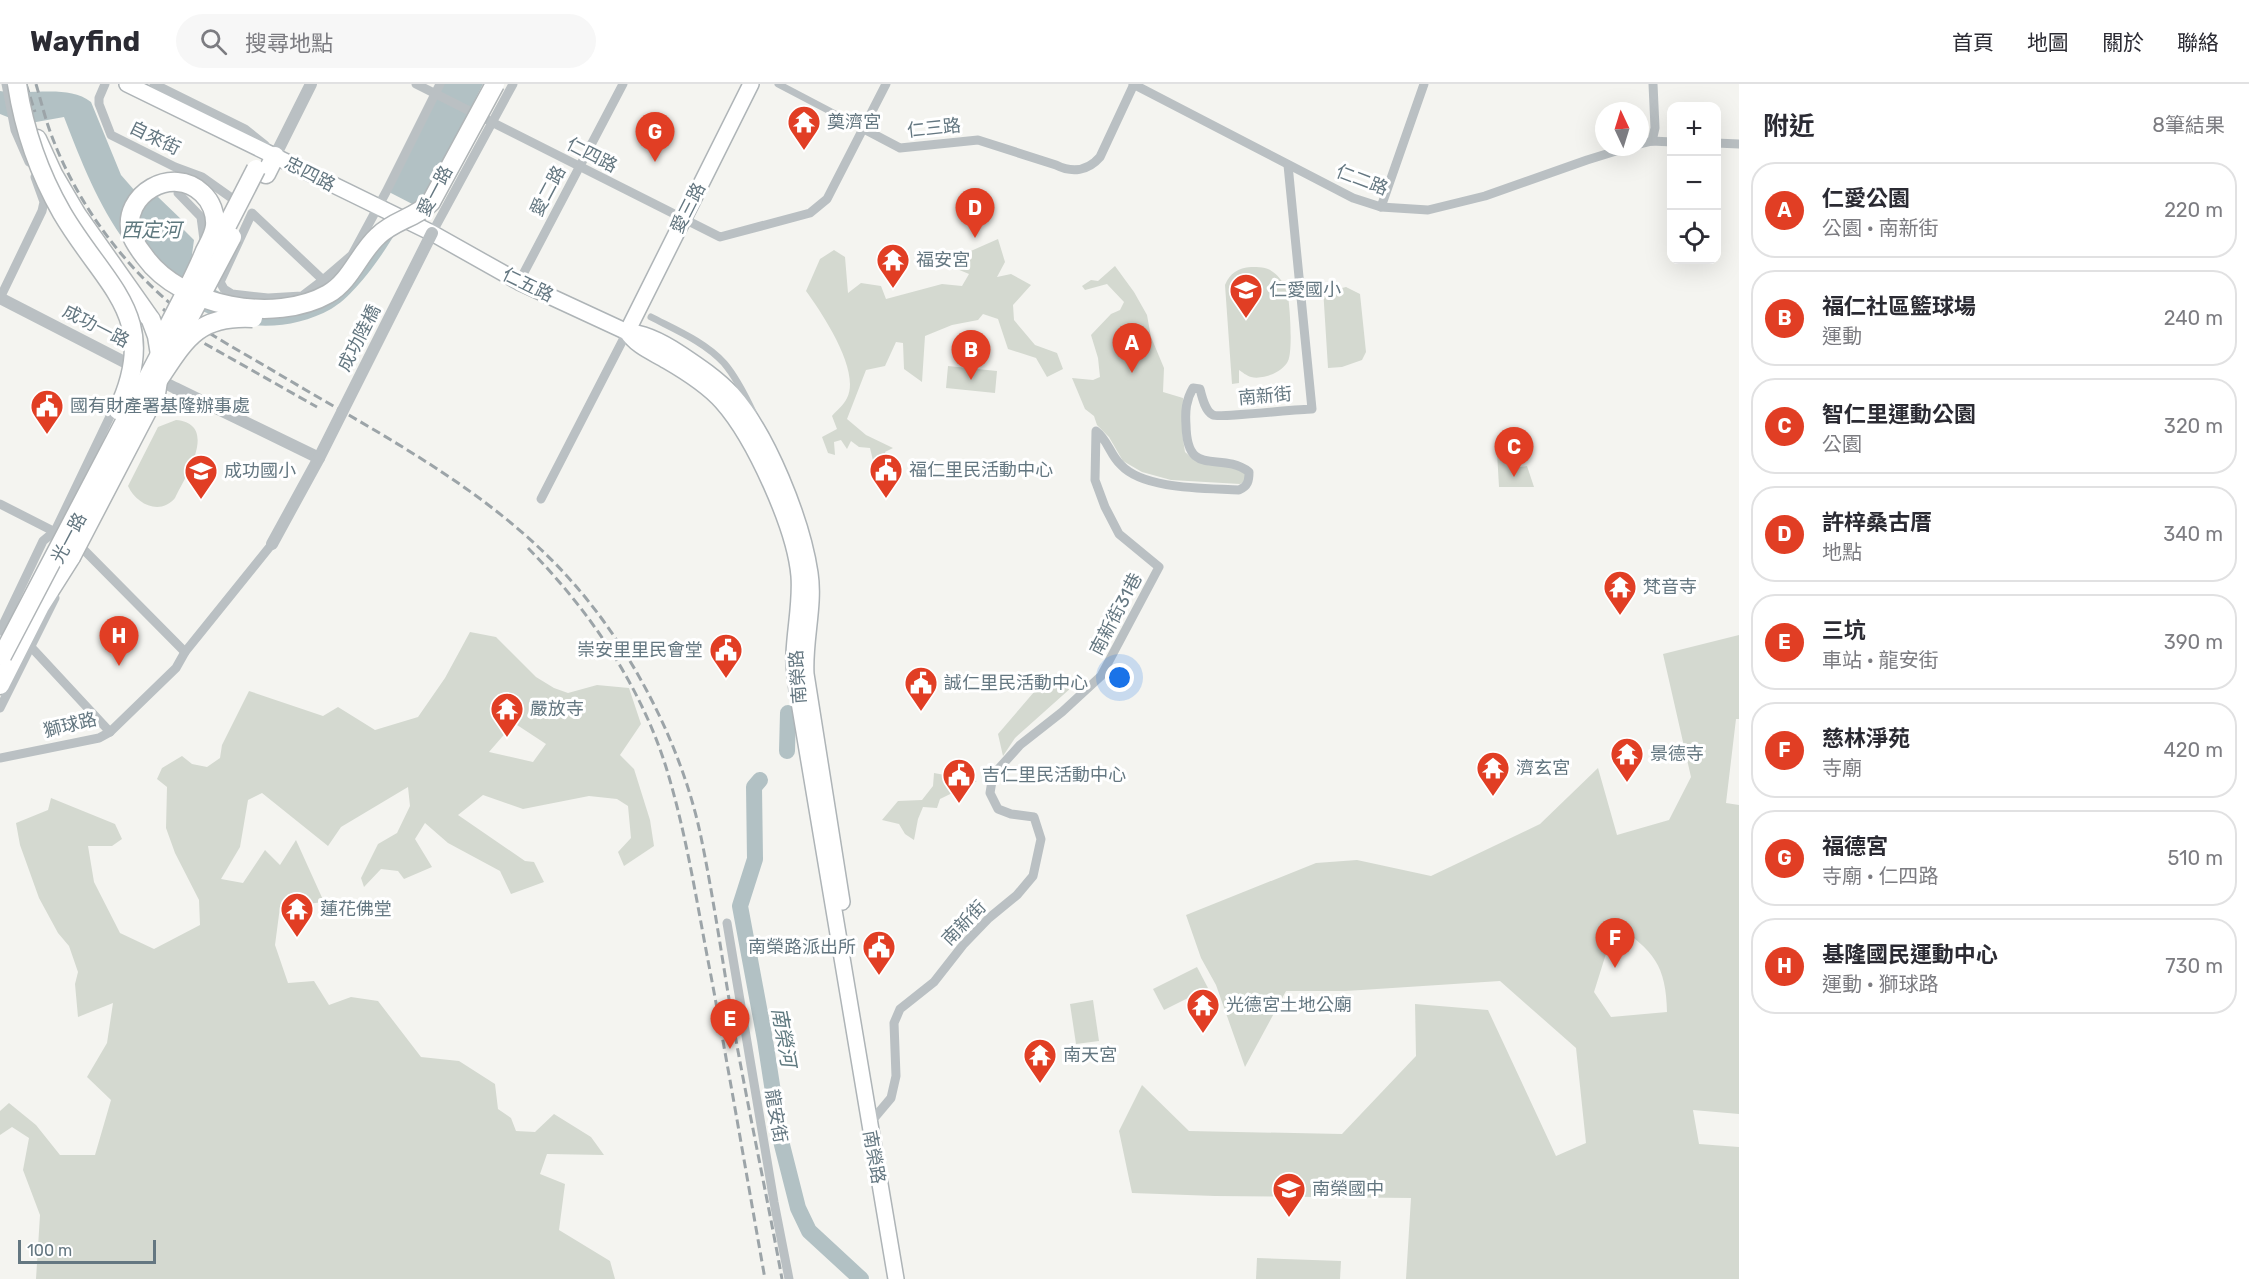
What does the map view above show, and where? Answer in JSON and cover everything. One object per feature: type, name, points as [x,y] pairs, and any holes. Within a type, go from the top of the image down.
[{"type":"highway","points":[[160,354],[167,329],[182,300],[187,290],[197,271],[214,232],[214,216],[205,195],[187,184],[166,182],[141,195],[132,211],[130,224],[132,236],[151,266],[167,280],[183,290],[189,293],[199,297],[242,307],[272,309],[306,304],[329,294],[343,283],[376,237],[390,225],[419,213],[431,202],[495,84]]},
{"type":"highway","points":[[0,685],[40,606],[166,386],[188,337],[212,322],[236,317],[277,319],[302,315],[335,299],[350,287],[384,240],[401,227],[423,217],[436,205],[501,84]]},
{"type":"highway","points":[[1,658],[126,394],[132,377],[135,343],[132,326],[117,294],[74,233],[45,181],[12,85]]},
{"type":"highway","points":[[12,85],[39,145],[66,196],[92,238],[151,320],[157,336],[161,361],[159,384],[147,414],[71,557],[40,606]]},
{"type":"highway","points":[[166,386],[270,152]]},
{"type":"highway","points":[[1,658],[160,354],[261,172]]},
{"type":"main road","name":"忠四路","points":[[127,84],[270,152],[377,210],[432,233]]},
{"type":"main road","name":"愛三路","points":[[627,332],[752,84]]},
{"type":"main road","name":"仁五路","points":[[432,233],[519,282],[627,332]]},
{"type":"main road","name":"南榮路","points":[[627,332],[642,334],[673,349],[731,393],[749,416],[770,456],[796,521],[810,575],[811,588],[805,651],[806,674],[835,845],[871,1118],[906,1279]]},
{"type":"main road","name":"南榮路","points":[[627,332],[637,344],[707,388],[727,409],[767,477],[797,559],[799,592],[794,655],[797,690],[871,1118],[896,1279]]},
{"type":"street","name":"自來街","points":[[105,84],[99,104],[111,135],[202,177],[233,199]]},
{"type":"street","points":[[270,152],[304,84]]},
{"type":"street","points":[[270,152],[311,84]]},
{"type":"street","name":"仁四路","points":[[416,84],[720,237],[810,213],[827,199],[886,84]]},
{"type":"street","points":[[323,280],[252,213],[220,282],[221,286],[232,294],[268,298],[294,297],[308,293],[352,255],[441,84]]},
{"type":"street","name":"愛一路","points":[[432,233],[427,218],[428,200],[487,84]]},
{"type":"street","name":"愛一路","points":[[432,233],[513,84]]},
{"type":"street","name":"愛二路","points":[[519,282],[623,84]]},
{"type":"street","name":"仁三路","points":[[778,84],[900,148],[978,140],[1067,170],[1092,166],[1100,157],[1134,84]]},
{"type":"street","name":"仁二路","points":[[1134,84],[1353,198],[1381,207],[1428,210],[1474,199],[1602,156]]},
{"type":"street","points":[[1381,207],[1425,84]]},
{"type":"street","points":[[1652,141],[1655,128],[1653,84]]},
{"type":"street","points":[[0,298],[22,256],[44,202],[15,130],[12,85]]},
{"type":"street","name":"忠四路","points":[[157,85],[245,129],[270,152]]},
{"type":"street","points":[[1649,142],[1667,142]]},
{"type":"street","points":[[1721,143],[1739,144]]},
{"type":"street","name":"南新街","points":[[1249,472],[1241,466],[1197,458],[1189,451],[1186,440],[1187,399],[1192,388],[1200,390],[1208,410],[1214,415],[1225,416],[1312,409],[1288,165]]},
{"type":"street","points":[[178,193],[201,216],[204,240]]},
{"type":"street","name":"成功陸橋","points":[[272,544],[319,458],[432,233]]},
{"type":"street","name":"成功一路","points":[[0,298],[134,366],[166,386]]},
{"type":"street","name":"南榮路","points":[[651,317],[693,339],[723,361],[759,423],[770,456]]},
{"type":"street","points":[[541,499],[627,332]]},
{"type":"street","name":"光一路","points":[[0,631],[43,541],[55,531],[134,366]]},
{"type":"street","points":[[166,386],[319,458]]},
{"type":"street","name":"光一路","points":[[0,708],[166,386]]},
{"type":"street","name":"南新街31巷","points":[[1002,763],[1101,676],[1159,567],[1119,534],[1105,507],[1095,480],[1096,431],[1108,442],[1122,467],[1142,478],[1170,486],[1239,490],[1246,487],[1249,472]]},
{"type":"street","points":[[0,504],[55,531],[83,549],[185,652]]},
{"type":"street","name":"獅球路","points":[[0,758],[99,738],[110,732],[176,668],[185,652],[272,544]]},
{"type":"street","points":[[32,648],[110,732]]},
{"type":"street","name":"南新街","points":[[871,1118],[891,1098],[896,1076],[894,1023],[900,1009],[934,982],[988,918],[1017,895],[1033,876],[1041,839],[1034,817],[1011,814],[998,809],[990,793],[993,775],[1002,763]]},
{"type":"street","name":"龍安街","points":[[727,923],[789,1279]]},
{"type":"shaded area","points":[[998,239],[1005,262],[997,277],[1011,274],[1031,285],[1013,305],[1014,320],[1035,345],[1057,353],[1063,369],[1047,377],[1036,358],[1008,349],[998,319],[983,314],[978,320],[952,325],[925,336],[922,382],[904,369],[903,343],[896,342],[885,366],[866,370],[847,419],[866,435],[893,448],[885,452],[890,467],[875,469],[870,448],[859,447],[851,441],[847,449],[841,440],[834,442],[835,455],[828,453],[822,437],[837,429],[832,416],[846,401],[850,387],[849,373],[838,343],[806,291],[820,259],[834,250],[845,257],[848,293],[861,283],[881,286],[886,299],[942,284],[962,286],[969,274],[957,269],[964,254]]},
{"type":"shaded area","points":[[1115,266],[1147,315],[1151,337],[1164,368],[1163,392],[1183,398],[1182,433],[1185,452],[1193,459],[1228,466],[1245,473],[1245,481],[1240,484],[1171,480],[1142,472],[1123,461],[1109,437],[1097,425],[1094,416],[1085,409],[1072,378],[1093,380],[1100,377],[1098,358],[1091,335],[1111,314],[1120,310],[1124,302],[1107,284],[1085,290],[1082,286],[1091,280],[1098,281]]},
{"type":"shaded area","points":[[1251,267],[1271,270],[1280,278],[1286,289],[1290,316],[1290,356],[1282,369],[1267,376],[1251,377],[1239,370],[1239,383],[1232,384],[1225,285],[1235,272]]},
{"type":"shaded area","points":[[1331,287],[1330,291],[1346,287],[1360,294],[1366,352],[1362,360],[1342,367],[1328,368],[1323,288]]},
{"type":"shaded area","points":[[948,366],[997,371],[995,393],[946,388]]},
{"type":"shaded area","points":[[176,420],[189,424],[196,431],[198,441],[196,453],[175,498],[162,506],[149,506],[137,498],[128,486],[158,427]]},
{"type":"shaded area","points":[[1497,452],[1514,454],[1520,467],[1527,466],[1534,487],[1499,487]]},
{"type":"shaded area","points":[[470,632],[496,637],[536,677],[568,693],[597,685],[629,688],[641,724],[620,755],[634,769],[650,820],[654,846],[624,866],[618,852],[631,838],[628,806],[617,799],[589,796],[523,809],[483,795],[458,815],[525,861],[534,862],[544,882],[511,894],[500,871],[448,843],[425,823],[415,839],[432,867],[404,879],[398,871],[381,869],[364,887],[361,878],[378,844],[397,833],[410,806],[408,787],[341,827],[328,846],[262,793],[248,800],[240,847],[221,879],[243,883],[265,850],[280,865],[296,840],[324,902],[280,907],[275,945],[288,983],[314,981],[329,1005],[351,997],[378,1001],[421,1057],[459,1061],[495,1084],[498,1109],[511,1118],[516,1131],[535,1132],[554,1114],[591,1137],[604,1155],[547,1154],[540,1174],[565,1184],[559,1230],[610,1261],[615,1279],[36,1279],[40,1215],[23,1170],[29,1138],[12,1127],[0,1135],[0,1111],[9,1103],[36,1125],[60,1155],[95,1155],[111,1100],[87,1077],[107,1043],[113,1003],[78,1017],[75,984],[78,972],[69,946],[58,933],[39,898],[20,845],[16,823],[48,810],[51,798],[115,824],[122,839],[112,846],[88,846],[94,882],[120,933],[154,949],[200,925],[199,900],[175,853],[166,828],[167,787],[157,779],[162,768],[182,756],[192,764],[207,767],[220,758],[222,745],[249,691],[323,716],[338,707],[375,730],[418,717],[445,678]],"holes":[[[514,723],[546,744],[533,762],[489,752]]]},
{"type":"shaded area","points":[[1739,635],[1739,719],[1736,719],[1726,803],[1739,805],[1739,1114],[1693,1110],[1699,1144],[1739,1147],[1739,1279],[1406,1279],[1411,1198],[1132,1193],[1119,1131],[1142,1085],[1189,1131],[1342,1134],[1416,1056],[1415,1004],[1488,1010],[1556,1156],[1586,1143],[1576,1048],[1500,981],[1346,991],[1286,991],[1245,1067],[1216,985],[1201,958],[1186,915],[1316,863],[1357,860],[1431,876],[1540,824],[1598,768],[1617,835],[1669,820],[1691,777],[1663,654]],"holes":[[[1615,925],[1648,951],[1655,961],[1664,983],[1667,1012],[1611,1017],[1594,992]]]},
{"type":"shaded area","points":[[1055,676],[1072,687],[1015,738],[1003,756],[998,734],[1034,692]]},
{"type":"shaded area","points":[[934,773],[977,781],[940,799],[937,808],[923,807],[914,840],[905,834],[899,824],[882,820],[898,801],[922,800],[933,786]]},
{"type":"shaded area","points":[[1197,967],[1208,988],[1164,1010],[1153,989]]},
{"type":"shaded area","points":[[1093,1000],[1099,1041],[1076,1044],[1070,1004]]},
{"type":"shaded area","points":[[1257,1258],[1341,1261],[1340,1279],[1256,1279]]},
{"type":"water","name":"西定河","points":[[444,84],[483,84],[420,208],[408,210],[375,264],[342,301],[312,318],[272,326],[232,322],[194,306],[174,291],[135,254],[116,228],[99,198],[64,117],[25,124],[0,114],[0,91],[71,93],[91,102],[121,175],[142,199],[158,197],[184,222],[180,226],[194,240],[189,277],[232,298],[302,299],[339,274],[376,228],[390,201],[389,192]]},
{"type":"pier","points":[[389,192],[420,208],[410,212],[397,238],[374,227]]},
{"type":"waterway","name":"南榮河","points":[[787,751],[788,713]]},
{"type":"waterway","name":"南榮河","points":[[760,780],[754,787],[755,859],[740,906],[780,1137],[798,1208],[809,1231],[861,1279]]},
{"type":"railway","points":[[26,84],[35,112]]},
{"type":"railway","points":[[36,84],[51,134],[72,182],[100,226],[133,268],[183,314],[209,333],[403,447],[484,502],[557,565],[589,602],[626,655],[643,683],[672,744],[684,775],[701,837],[734,1029],[782,1279]]},
{"type":"railway","points":[[163,309],[202,342],[317,407]]},
{"type":"railway","points":[[528,548],[573,599],[613,654],[645,714],[669,777],[692,876],[765,1279]]},
{"type":"place","name":"奠濟宮","points":[[804,151]]},
{"type":"place","name":"福德宮","points":[[655,162]]},
{"type":"place","name":"許梓桑古厝","points":[[975,238]]},
{"type":"place","name":"福安宮","points":[[893,289]]},
{"type":"place","name":"仁愛國小","points":[[1246,319]]},
{"type":"place","name":"仁愛公園","points":[[1132,373]]},
{"type":"place","name":"福仁社區籃球場","points":[[971,380]]},
{"type":"place","name":"國有財產署基隆辦事處","points":[[47,435]]},
{"type":"place","name":"智仁里運動公園","points":[[1514,477]]},
{"type":"place","name":"福仁里民活動中心","points":[[886,499]]},
{"type":"place","name":"成功國小","points":[[201,500]]},
{"type":"place","name":"梵音寺","points":[[1620,616]]},
{"type":"place","name":"基隆國民運動中心","points":[[119,666]]},
{"type":"place","name":"崇安里里民會堂","points":[[726,679]]},
{"type":"place","name":"誠仁里民活動中心","points":[[921,712]]},
{"type":"place","name":"嚴放寺","points":[[507,738]]},
{"type":"place","name":"景德寺","points":[[1627,783]]},
{"type":"place","name":"濟玄宮","points":[[1493,797]]},
{"type":"place","name":"吉仁里民活動中心","points":[[959,804]]},
{"type":"place","name":"蓮花佛堂","points":[[297,938]]},
{"type":"place","name":"慈林淨苑","points":[[1615,968]]},
{"type":"place","name":"南榮路派出所","points":[[879,976]]},
{"type":"place","name":"光德宮土地公廟","points":[[1203,1034]]},
{"type":"place","name":"三坑","points":[[730,1049]]},
{"type":"place","name":"南天宮","points":[[1040,1084]]},
{"type":"place","name":"南榮國中","points":[[1289,1218]]}]
